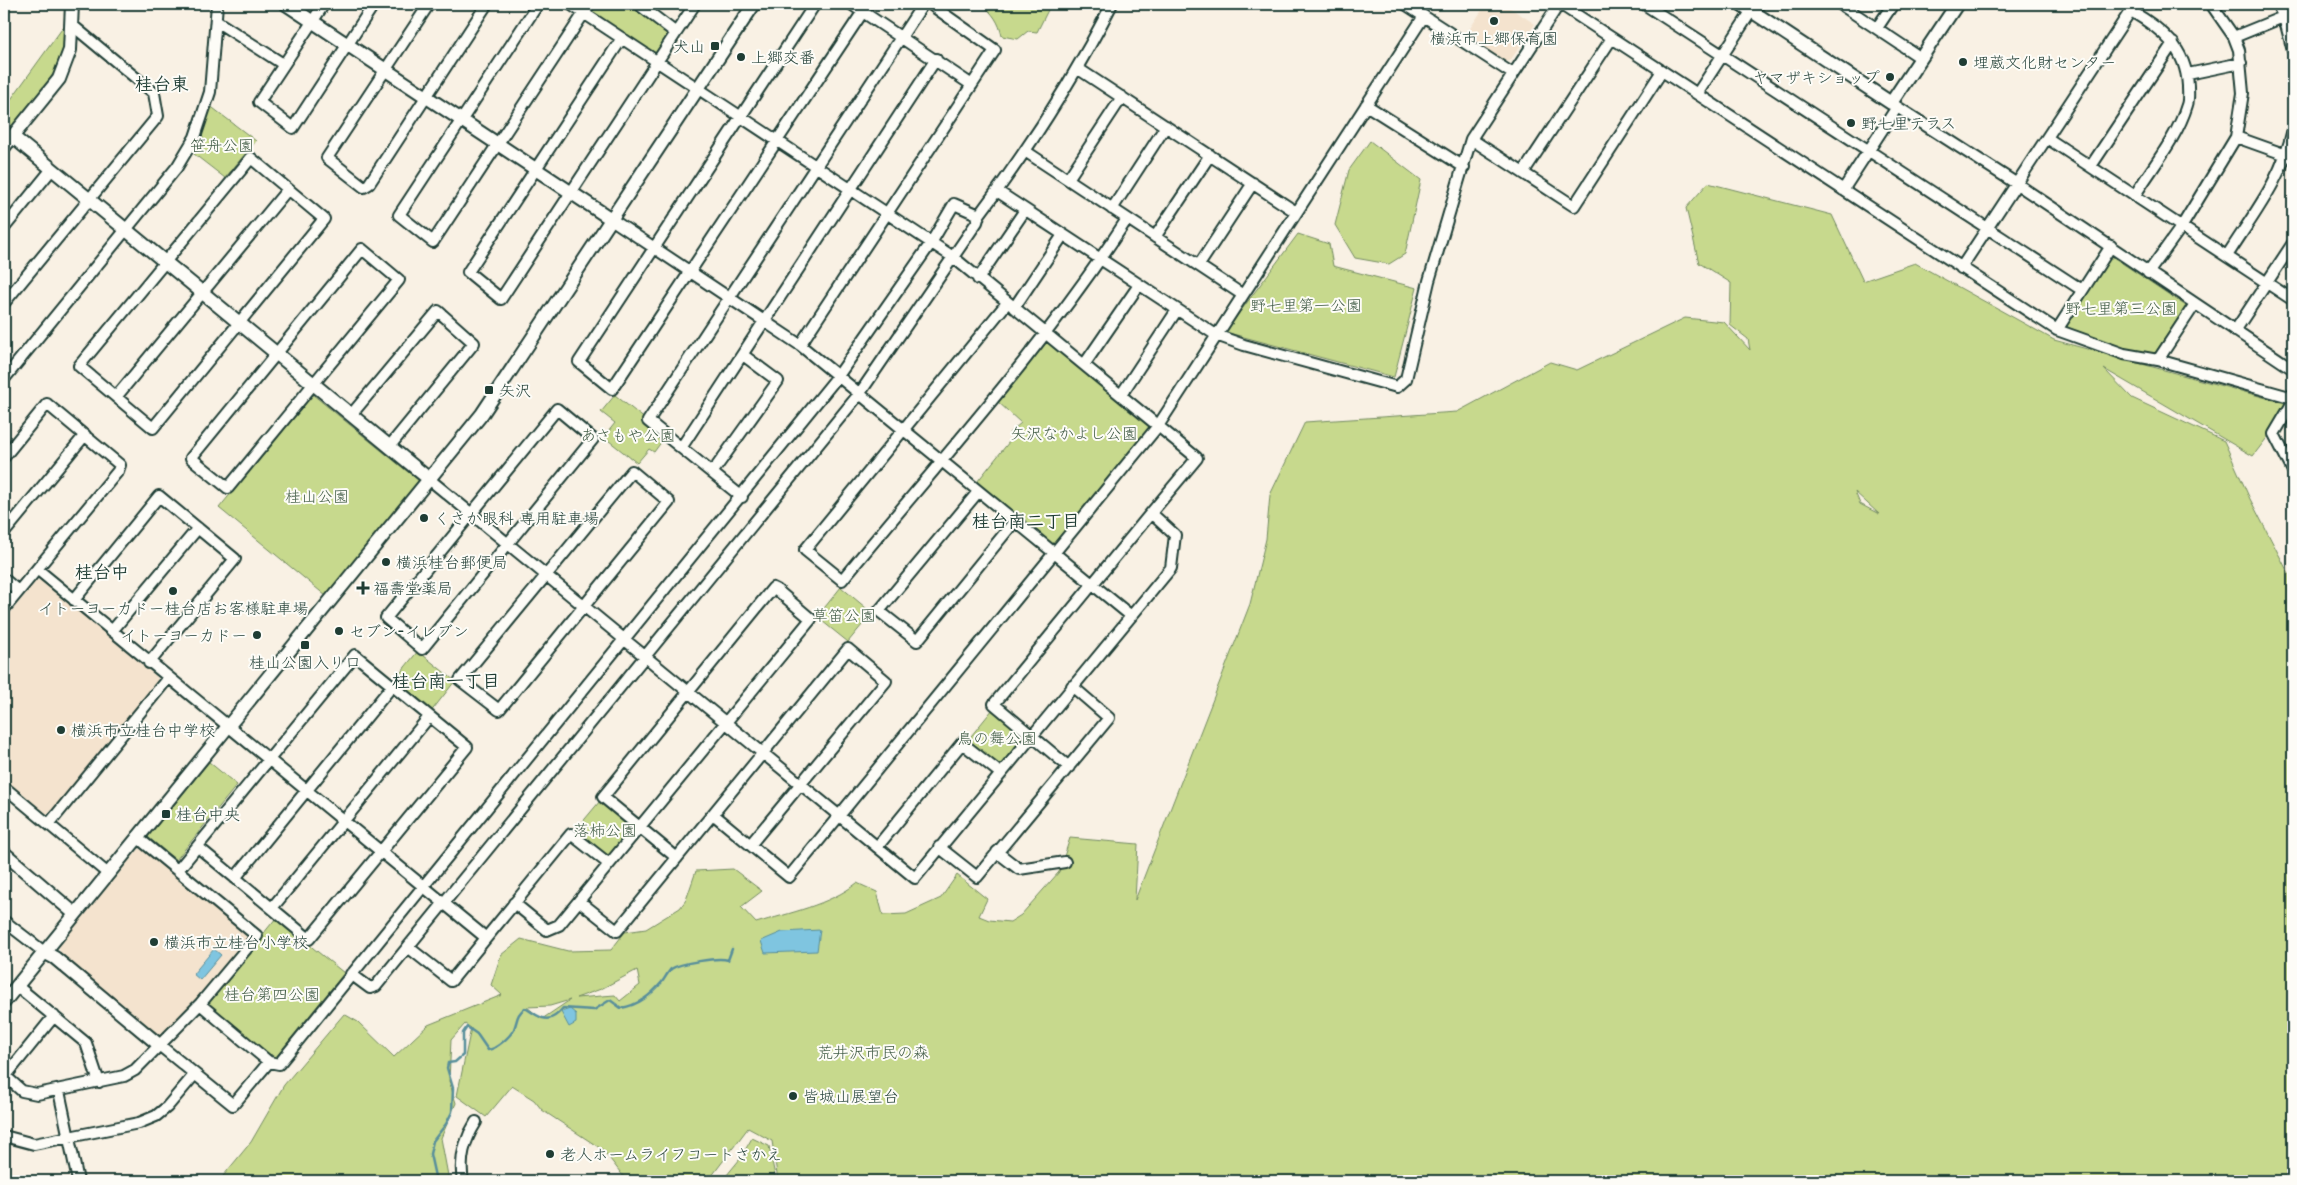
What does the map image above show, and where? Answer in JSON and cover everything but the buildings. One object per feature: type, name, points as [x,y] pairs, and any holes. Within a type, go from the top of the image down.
[{"type":"street","points":[[4,147],[8,133],[59,79],[66,64],[72,25],[72,4]]},
{"type":"street","points":[[4,379],[177,167],[195,136],[210,92],[217,4]]},
{"type":"street","points":[[286,4],[800,345],[1130,615]]},
{"type":"street","points":[[324,4],[259,102],[293,128],[374,4]]},
{"type":"street","points":[[428,4],[327,158],[364,187],[369,184],[487,4]]},
{"type":"street","points":[[538,4],[398,215],[433,242],[590,4]]},
{"type":"street","points":[[570,4],[953,257],[1197,458],[994,704],[1068,767]]},
{"type":"street","points":[[622,38],[468,272],[501,300],[695,4]]},
{"type":"street","points":[[4,1002],[107,872],[482,414],[754,4]]},
{"type":"street","points":[[815,4],[579,362],[612,389],[865,8]]},
{"type":"street","points":[[851,4],[865,8],[972,84]]},
{"type":"street","points":[[742,497],[648,421],[923,4]]},
{"type":"street","points":[[800,345],[996,50],[930,4]]},
{"type":"street","points":[[351,974],[370,988],[376,986],[646,658],[860,393],[977,222],[979,214],[1025,151],[1077,68],[1112,4]]},
{"type":"street","points":[[1406,4],[1513,74]]},
{"type":"street","points":[[997,191],[1216,335],[1244,345],[1397,387],[1406,379],[1428,281],[1471,139],[1560,4],[2057,330],[2124,354],[2158,360],[2293,398]]},
{"type":"street","points":[[1644,4],[2082,290]]},
{"type":"street","points":[[1840,4],[1921,58]]},
{"type":"street","points":[[1877,28],[1893,4]]},
{"type":"street","points":[[1843,190],[1869,151],[1921,58],[1956,4]]},
{"type":"street","points":[[2148,273],[2182,226],[2236,137],[2243,93],[2241,63],[2234,37],[2211,4]]},
{"type":"street","points":[[2277,4],[2289,15],[2293,51]]},
{"type":"street","points":[[641,5],[676,33]]},
{"type":"street","points":[[1697,94],[1722,55],[1749,6],[1894,105],[2111,246],[2148,273],[2293,369]]},
{"type":"street","points":[[1961,268],[2133,8],[2155,25],[2173,43],[2188,74],[2188,103],[2179,125],[2135,195]]},
{"type":"street","points":[[2234,37],[2289,15]]},
{"type":"street","points":[[713,814],[789,877],[1158,426],[1424,16]]},
{"type":"street","points":[[216,21],[283,64]]},
{"type":"street","points":[[4,303],[158,116],[154,93],[72,25]]},
{"type":"street","points":[[1523,173],[1612,38]]},
{"type":"street","points":[[2091,166],[2173,43]]},
{"type":"street","points":[[681,448],[936,60]]},
{"type":"street","points":[[2188,74],[2241,63]]},
{"type":"street","points":[[1077,68],[1296,212]]},
{"type":"street","points":[[1471,139],[1574,206],[1662,71]]},
{"type":"street","points":[[1068,179],[1122,97]]},
{"type":"street","points":[[1366,104],[1464,167]]},
{"type":"street","points":[[1112,209],[1166,126]]},
{"type":"street","points":[[2227,256],[2290,156],[2293,129]]},
{"type":"street","points":[[8,133],[915,878],[1030,736],[1171,568],[1175,534],[1151,513]]},
{"type":"street","points":[[2236,137],[2290,156]]},
{"type":"street","points":[[2047,138],[2293,300]]},
{"type":"street","points":[[1025,151],[1243,295]]},
{"type":"street","points":[[1155,237],[1210,155]]},
{"type":"street","points":[[251,158],[288,189],[324,219],[153,428],[78,366],[251,158]]},
{"type":"street","points":[[4,228],[52,169]]},
{"type":"street","points":[[1199,265],[1253,183]]},
{"type":"street","points":[[116,397],[288,189]]},
{"type":"street","points":[[200,1004],[269,1062],[279,1064],[422,886],[742,497],[838,376],[931,243],[954,204],[979,214]]},
{"type":"street","points":[[978,279],[1025,210]]},
{"type":"street","points":[[1063,235],[1011,306],[904,430],[805,550],[842,580],[1044,333],[1101,260],[1127,219]]},
{"type":"street","points":[[2235,331],[2268,284],[2293,243]]},
{"type":"street","points":[[2057,330],[2111,246]]},
{"type":"street","points":[[362,249],[399,280],[314,384],[228,488],[190,458],[362,249]]},
{"type":"street","points":[[1084,365],[1139,285]]},
{"type":"street","points":[[2158,360],[2195,304]]},
{"type":"street","points":[[1121,395],[1177,310]]},
{"type":"street","points":[[351,415],[438,312],[474,343],[389,447]]},
{"type":"street","points":[[712,473],[778,381],[743,355]]},
{"type":"street","points":[[2293,402],[2274,434],[2293,471]]},
{"type":"street","points":[[4,457],[47,404],[120,465],[118,472],[4,609]]},
{"type":"street","points":[[557,409],[593,439],[509,545],[422,649],[386,618],[471,514],[557,409]]},
{"type":"street","points":[[4,533],[85,435]]},
{"type":"street","points":[[632,471],[669,502],[499,710],[460,680],[546,576],[632,471]]},
{"type":"street","points":[[978,492],[879,611],[917,641],[1014,522]]},
{"type":"street","points":[[74,600],[159,496],[235,559],[149,664]]},
{"type":"street","points":[[112,632],[198,528]]},
{"type":"street","points":[[37,569],[149,664],[228,726],[305,792],[485,937]]},
{"type":"street","points":[[4,579],[18,592]]},
{"type":"street","points":[[514,903],[547,930],[559,925],[639,826],[812,619],[773,588],[603,796],[639,826],[677,858]]},
{"type":"street","points":[[579,901],[617,930],[848,649],[886,681],[750,846]]},
{"type":"street","points":[[178,870],[355,655],[467,747],[309,939],[198,847]]},
{"type":"street","points":[[49,824],[168,678]]},
{"type":"street","points":[[235,878],[392,686]]},
{"type":"street","points":[[939,847],[977,877],[1109,718],[1072,686]]},
{"type":"street","points":[[272,908],[429,717]]},
{"type":"street","points":[[876,847],[962,743],[1000,773]]},
{"type":"street","points":[[4,787],[107,872]]},
{"type":"street","points":[[408,947],[451,981],[571,834],[608,864]]},
{"type":"street","points":[[54,1016],[4,1077],[30,1094],[59,1091],[99,1082],[124,1076],[135,1070],[158,1044],[200,1004],[257,936],[137,836]]},
{"type":"street","points":[[997,852],[1018,869],[1065,862]]},
{"type":"street","points":[[4,853],[75,914]]},
{"type":"street","points":[[4,920],[44,952],[55,958],[233,1105],[269,1062]]},
{"type":"street","points":[[17,986],[86,1043],[99,1082]]},
{"type":"street","points":[[4,1136],[34,1144],[139,1123],[156,1116],[167,1107],[195,1074]]},
{"type":"street","points":[[59,1091],[78,1181]]},
{"type":"street","points":[[464,1181],[462,1171],[463,1146],[476,1122]]},
{"type":"shaded area","points":[[1486,4],[1504,4],[1535,24],[1510,61],[1504,62],[1465,36]]},
{"type":"shaded area","name":"横浜市立桂台中学校","points":[[41,580],[157,677],[158,681],[51,813],[46,814],[4,779],[4,621],[36,581]]},
{"type":"shaded area","name":"横浜市立桂台小学校","points":[[144,848],[248,934],[249,938],[197,1000],[161,1035],[158,1035],[61,955],[59,946],[139,849]]},
{"type":"green space","points":[[594,4],[629,4],[670,34],[655,54],[589,12]]},
{"type":"green space","points":[[981,4],[1051,4],[1037,32],[1028,31],[1018,39],[1002,36],[995,18]]},
{"type":"green space","points":[[64,26],[62,54],[50,80],[14,125],[10,126],[4,120],[4,109]]},
{"type":"green space","name":"笹舟公園","points":[[209,105],[256,141],[225,178],[194,154]]},
{"type":"green space","points":[[1370,141],[1421,180],[1405,254],[1389,264],[1355,258],[1335,225],[1349,170]]},
{"type":"green space","name":"荒井沢市民の森","points":[[1708,183],[1832,215],[1863,281],[1915,263],[2054,340],[2292,405],[2253,456],[2104,369],[2132,398],[2224,441],[2250,499],[2293,582],[2293,1181],[778,1181],[772,1141],[748,1128],[708,1181],[627,1181],[603,1150],[542,1110],[534,1100],[512,1086],[486,1117],[457,1096],[471,1028],[465,1024],[451,1040],[449,1081],[456,1103],[441,1138],[449,1181],[219,1181],[251,1142],[284,1085],[344,1014],[358,1022],[394,1057],[428,1025],[502,995],[491,985],[501,955],[521,939],[568,951],[611,950],[625,932],[646,929],[680,908],[686,900],[696,871],[733,869],[762,891],[741,907],[756,923],[821,903],[846,891],[857,883],[877,892],[883,915],[906,914],[941,898],[957,875],[987,899],[979,916],[989,920],[1010,922],[1021,915],[1059,872],[1070,838],[1138,844],[1135,900],[1250,604],[1266,539],[1270,495],[1305,422],[1457,412],[1550,362],[1577,370],[1685,318],[1724,322],[1750,350],[1748,339],[1730,325],[1731,283],[1699,263],[1686,208]],"holes":[[[1855,492],[1879,514],[1860,504]],[[637,970],[640,985],[620,1001],[615,995],[576,998],[601,989]],[[570,1000],[542,1019],[527,1007],[550,1006]]]},
{"type":"green space","name":"野七里第一公園","points":[[1298,234],[1329,244],[1333,266],[1417,288],[1394,377],[1225,332]]},
{"type":"green space","name":"野七里第三公園","points":[[2110,255],[2186,306],[2153,356],[2059,330]]},
{"type":"green space","name":"矢沢なかよし公園","points":[[1048,342],[1150,426],[1053,545],[977,482],[1013,437],[1009,433],[1021,423],[997,401],[1044,343]]},
{"type":"green space","name":"桂山公園","points":[[312,394],[419,481],[326,596],[219,508]]},
{"type":"green space","name":"あさもや公園","points":[[615,395],[646,420],[642,425],[662,441],[654,452],[649,449],[637,463],[604,437],[615,423],[601,412]]},
{"type":"green space","name":"草笛公園","points":[[841,587],[872,613],[848,642],[817,617]]},
{"type":"green space","points":[[418,651],[455,681],[430,713],[393,682]]},
{"type":"green space","name":"鳥の舞公園","points":[[993,709],[1025,736],[1000,767],[967,741]]},
{"type":"green space","points":[[209,762],[237,785],[176,860],[148,837]]},
{"type":"green space","name":"落柿公園","points":[[600,801],[633,828],[610,857],[575,831]]},
{"type":"green space","name":"桂台第四公園","points":[[276,918],[344,973],[275,1058],[271,1054],[269,1056],[208,1006],[208,1002]]},
{"type":"green space","points":[[752,1138],[769,1146],[776,1181],[722,1181],[740,1159]]},
{"type":"water","points":[[820,930],[817,951],[765,953],[761,941],[782,932]]},
{"type":"water","points":[[214,949],[221,955],[200,980],[193,974]]},
{"type":"water","points":[[570,1009],[576,1014],[576,1023],[569,1027],[561,1012]]},
{"type":"waterway","points":[[436,1181],[430,1154],[433,1141],[446,1124],[452,1112],[453,1088],[447,1068],[448,1063],[455,1062],[463,1055],[463,1033],[467,1027],[477,1034],[488,1050],[499,1045],[509,1036],[514,1029],[519,1015],[525,1008],[540,1017],[548,1019],[558,1014],[563,1008],[594,1010],[610,1000],[621,1008],[627,1007],[649,995],[662,982],[671,969],[699,961],[728,960],[732,949]]},
{"type":"place","name":"横浜市上郷保育園","points":[[1494,21]]},
{"type":"place","name":"犬山","points":[[715,46]]},
{"type":"place","name":"上郷交番","points":[[741,57]]},
{"type":"place","name":"埋蔵文化財センター","points":[[1963,62]]},
{"type":"place","name":"ヤマザキショップ","points":[[1890,77]]},
{"type":"place","name":"野七里テラス","points":[[1851,123]]},
{"type":"place","name":"矢沢","points":[[489,390]]},
{"type":"place","name":"くさか眼科 専用駐車場","points":[[424,518]]},
{"type":"place","name":"横浜桂台郵便局","points":[[386,562]]},
{"type":"place","name":"福壽堂薬局","points":[[363,588]]},
{"type":"place","name":"イトーヨーカドー桂台店お客様駐車場","points":[[173,591]]},
{"type":"place","name":"セブン-イレブン","points":[[339,631]]},
{"type":"place","name":"イトーヨーカドー","points":[[257,635]]},
{"type":"place","name":"桂山公園入り口","points":[[305,645]]},
{"type":"place","name":"横浜市立桂台中学校","points":[[61,730]]},
{"type":"place","name":"桂台中央","points":[[166,814]]},
{"type":"place","name":"横浜市立桂台小学校","points":[[154,942]]},
{"type":"place","name":"皆城山展望台","points":[[793,1096]]},
{"type":"place","name":"老人ホームライフコートさかえ","points":[[550,1154]]},
{"type":"district","name":"桂台東","points":[[162,84]]},
{"type":"district","name":"桂台南二丁目","points":[[1026,521]]},
{"type":"district","name":"桂台中","points":[[102,572]]},
{"type":"district","name":"桂台南一丁目","points":[[446,681]]}]
